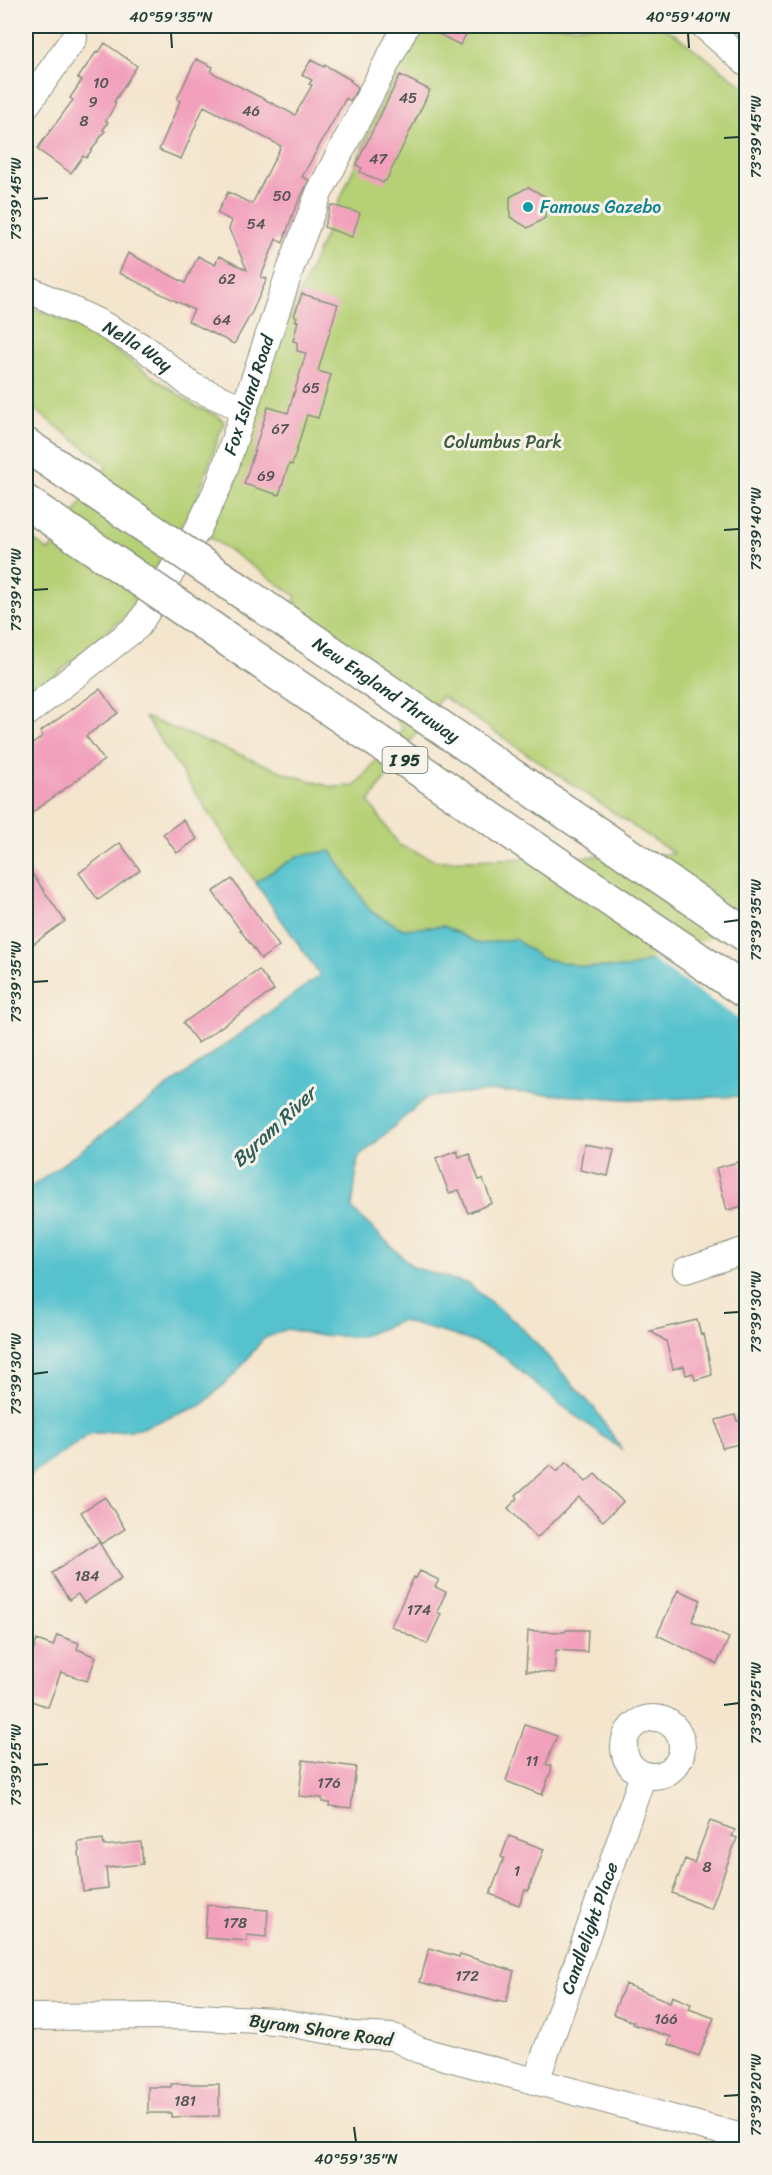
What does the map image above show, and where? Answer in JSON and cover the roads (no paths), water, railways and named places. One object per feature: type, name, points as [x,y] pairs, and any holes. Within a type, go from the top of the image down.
[{"type":"highway","name":"New England Thruway","points":[[26,445],[747,935]]},
{"type":"highway","name":"I 95","points":[[26,502],[747,992]]},
{"type":"street","name":"Fox Island Road","points":[[26,714],[138,626],[198,529],[220,483],[291,267],[319,193],[406,26]]},
{"type":"street","points":[[704,26],[747,63]]},
{"type":"street","points":[[26,106],[74,38]]},
{"type":"street","name":"Nella Way","points":[[26,288],[146,348],[192,386],[245,409]]},
{"type":"street","points":[[686,1270],[747,1250]]},
{"type":"street","name":"Candlelight Place","points":[[536,2081],[643,1775]]},
{"type":"street","name":"Byram Shore Road","points":[[26,2017],[177,2016],[276,2021],[353,2035],[393,2037],[418,2050],[747,2138]]},
{"type":"water","name":"Byram River","points":[[331,851],[370,911],[403,929],[444,926],[479,944],[515,939],[541,958],[585,967],[628,968],[746,930],[746,1096],[642,1100],[495,1091],[427,1097],[358,1158],[352,1209],[413,1267],[468,1284],[520,1326],[595,1409],[622,1450],[560,1404],[495,1350],[456,1336],[401,1321],[359,1337],[316,1335],[287,1329],[263,1339],[237,1372],[202,1405],[139,1429],[90,1434],[34,1472],[26,1481],[26,1191],[320,975],[255,882],[298,856]]},
{"type":"place","name":"Famous Gazebo","points":[[528,207]]},
{"type":"park label","name":"Columbus Park","points":[[503,442]]}]
